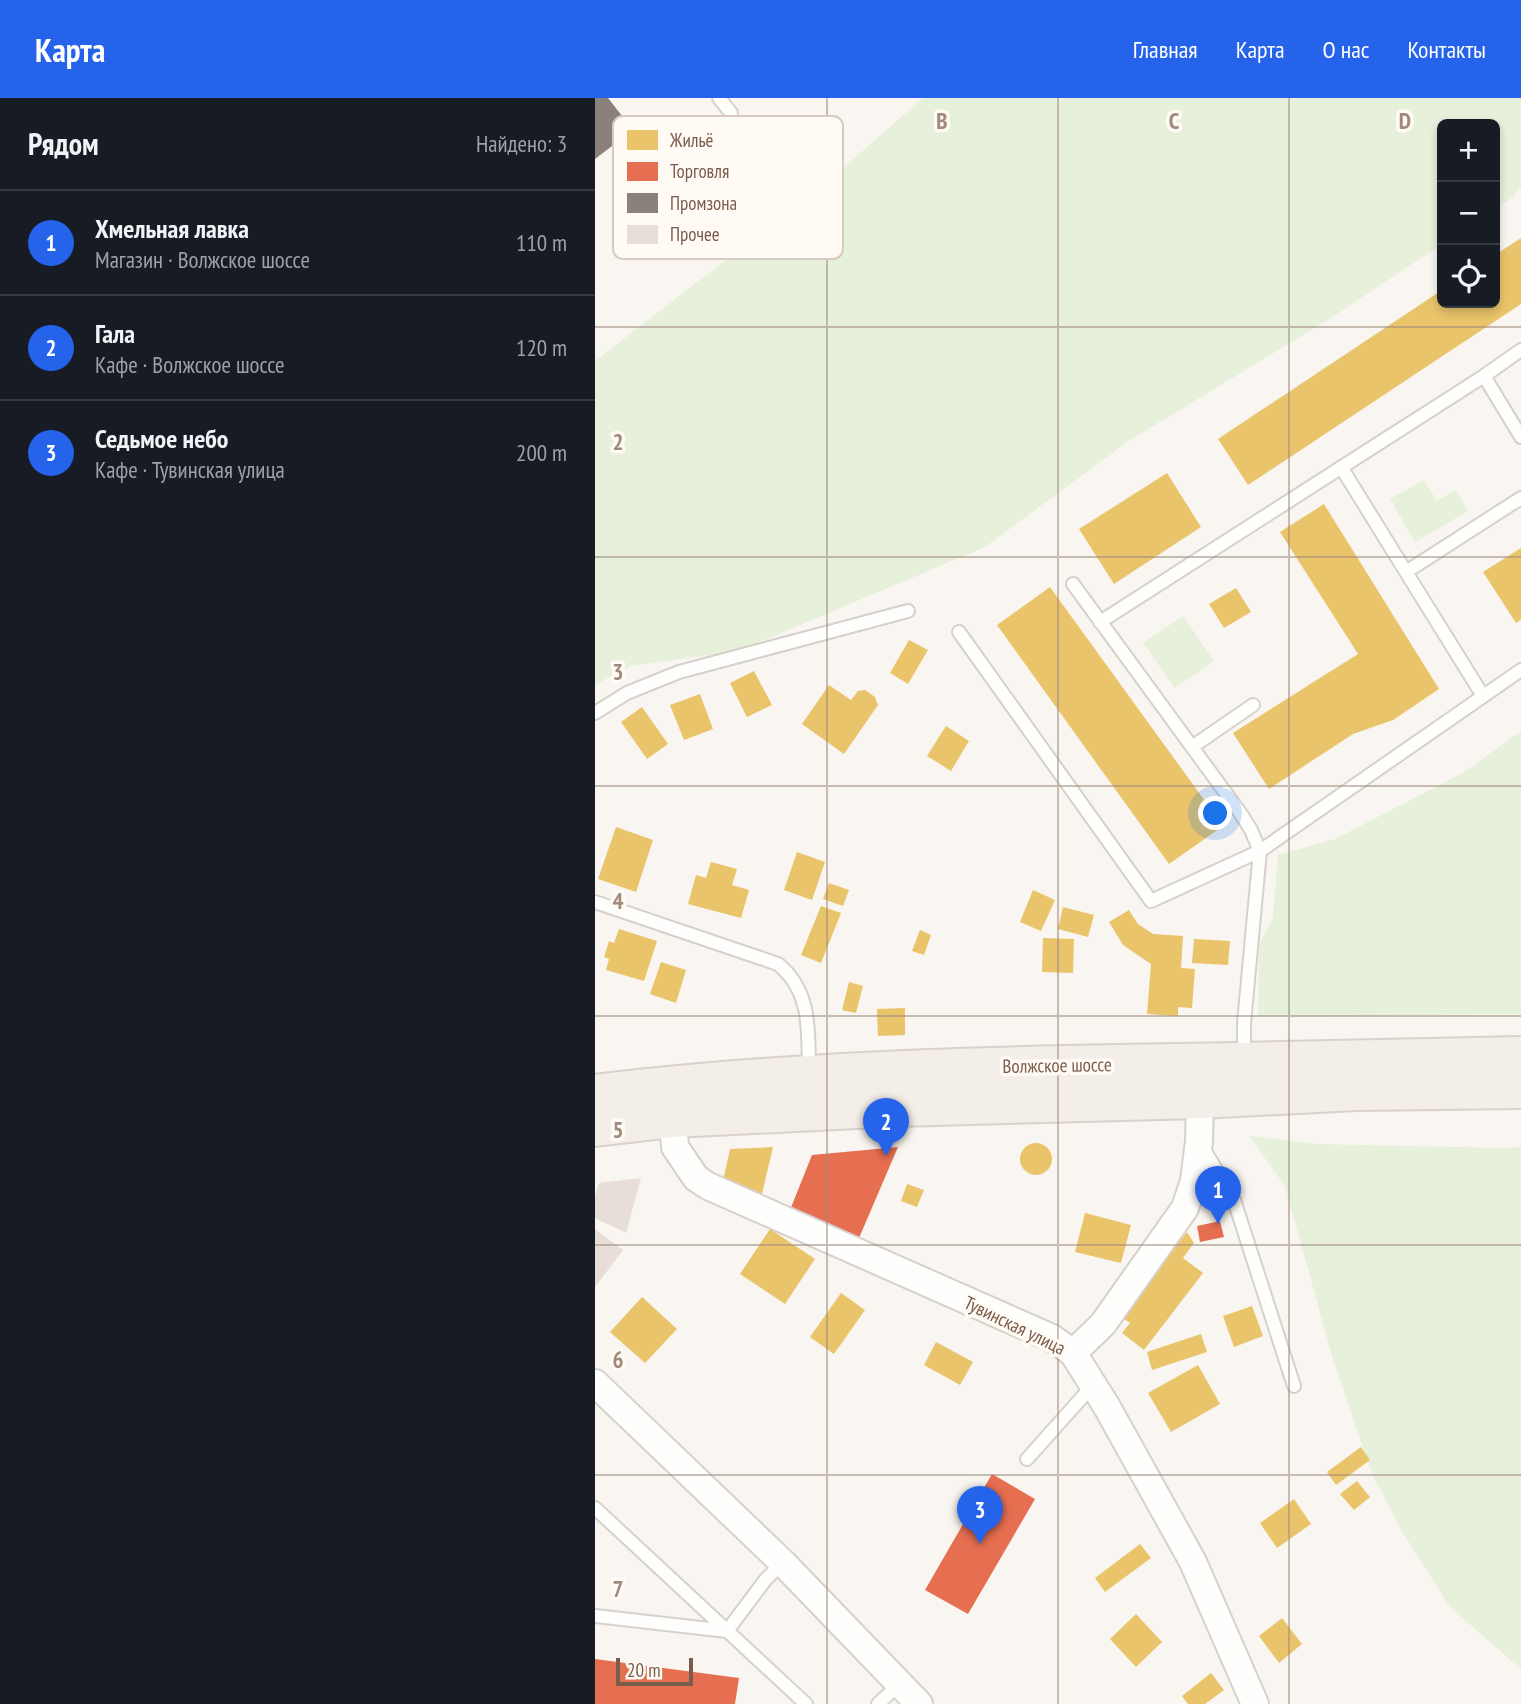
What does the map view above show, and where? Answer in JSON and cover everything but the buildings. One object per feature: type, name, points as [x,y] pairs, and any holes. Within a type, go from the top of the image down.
[{"type":"main road","name":"Волжское шоссе","points":[[595,1094],[679,1083],[809,1074],[1026,1065],[1521,1056]]},
{"type":"main road","name":"Волжское шоссе","points":[[595,1127],[673,1118],[897,1107],[1200,1099],[1356,1091],[1521,1089]]},
{"type":"street","points":[[1073,1353],[1103,1324],[1185,1209],[1193,1189],[1199,1141],[1200,1099]]},
{"type":"street","name":"Тувинская улица","points":[[673,1118],[675,1147],[697,1178],[708,1186],[1052,1338],[1073,1353],[1094,1384],[1193,1563],[1255,1704]]},
{"type":"street","points":[[595,1383],[783,1563],[919,1704]]},
{"type":"lane","points":[[719,98],[731,113]]},
{"type":"lane","points":[[1100,622],[1521,350]]},
{"type":"lane","points":[[1484,376],[1521,437]]},
{"type":"lane","points":[[1342,467],[1483,696]]},
{"type":"lane","points":[[1406,572],[1521,498]]},
{"type":"lane","points":[[1073,584],[1251,830],[1260,851],[1244,1023],[1244,1062]]},
{"type":"lane","points":[[595,713],[627,693],[679,672],[908,611]]},
{"type":"lane","points":[[959,632],[1151,901],[1260,851],[1521,670]]},
{"type":"lane","points":[[1192,747],[1253,705]]},
{"type":"lane","points":[[595,902],[768,959],[792,975],[801,993],[808,1021],[809,1074]]},
{"type":"lane","points":[[1199,1141],[1234,1200],[1294,1386]]},
{"type":"lane","points":[[1027,1459],[1094,1384]]},
{"type":"lane","points":[[595,1508],[806,1704]]},
{"type":"lane","points":[[727,1631],[767,1579],[783,1563]]},
{"type":"lane","points":[[595,1616],[727,1631]]},
{"type":"lane","points":[[878,1704],[899,1684]]},
{"type":"green space","points":[[923,98],[1521,98],[1521,187],[1513,197],[1500,206],[1500,119],[1437,119],[1437,247],[1328,320],[1130,440],[985,547],[738,651],[630,666],[595,685],[595,361],[727,259],[843,259],[843,168]]},
{"type":"green space","points":[[1424,480],[1437,501],[1456,490],[1468,511],[1415,542],[1390,499]]},
{"type":"green space","points":[[1183,616],[1214,661],[1175,688],[1143,643]]},
{"type":"green space","points":[[1521,731],[1521,1014],[1258,1017],[1259,945],[1273,917],[1278,855],[1335,839],[1463,773]]},
{"type":"green space","points":[[1249,1136],[1318,1144],[1521,1147],[1521,1669],[1450,1607],[1403,1533],[1372,1474],[1332,1356],[1285,1186]]},
{"type":"place","name":"Гала","points":[[886,1156]]},
{"type":"place","name":"Хмельная лавка","points":[[1218,1224]]},
{"type":"place","name":"Седьмое небо","points":[[980,1544]]}]
